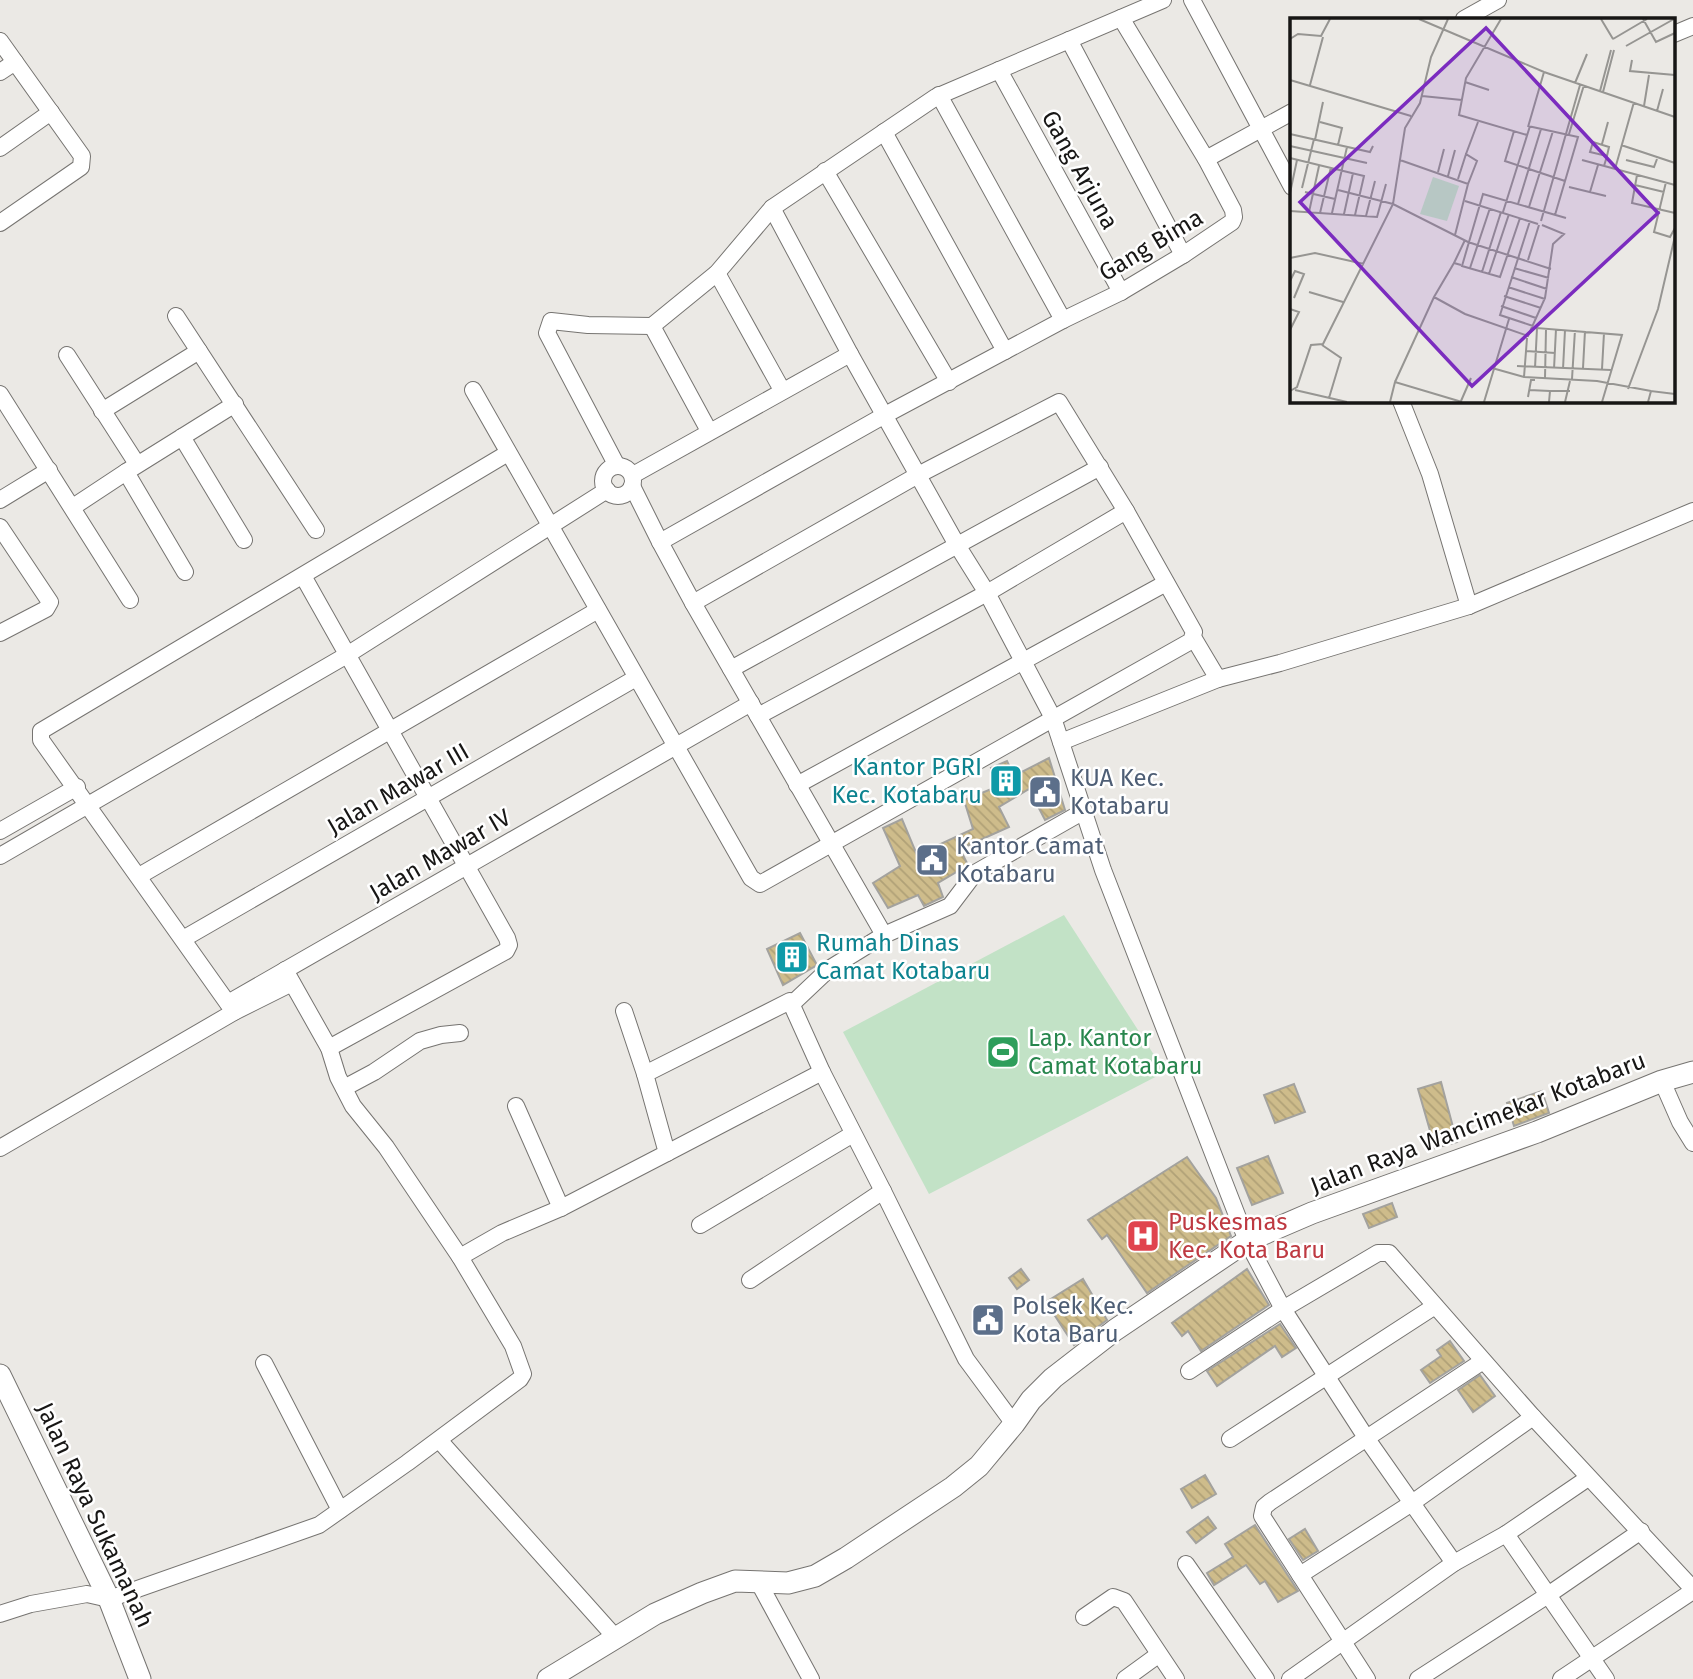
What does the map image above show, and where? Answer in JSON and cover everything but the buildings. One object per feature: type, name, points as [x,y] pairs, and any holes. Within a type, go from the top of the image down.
[{"type":"street","points":[[617,466],[547,333],[548,325],[555,320],[587,325],[652,326],[717,273],[772,208],[939,95],[1163,0]]},
{"type":"street","points":[[1192,0],[1290,183]]},
{"type":"street","points":[[1466,18],[1498,0]]},
{"type":"street","name":"Gang Bima","points":[[660,542],[885,415],[1121,292],[1232,222],[1234,217],[1206,159],[1121,18]]},
{"type":"street","points":[[1676,33],[1693,26]]},
{"type":"street","points":[[1069,40],[1183,255]]},
{"type":"street","points":[[0,41],[82,156],[80,167],[0,223]]},
{"type":"street","points":[[0,72],[15,62]]},
{"type":"street","name":"Gang Arjuna","points":[[999,70],[1121,292]]},
{"type":"street","points":[[939,95],[1063,320]]},
{"type":"street","points":[[0,148],[51,112]]},
{"type":"street","points":[[1206,159],[1290,113]]},
{"type":"street","points":[[884,132],[1005,351]]},
{"type":"street","points":[[825,171],[949,382]]},
{"type":"street","points":[[772,208],[850,354],[957,545],[987,593],[1053,718],[1103,870],[1247,1241],[1283,1309],[1367,1439],[1454,1563]]},
{"type":"street","points":[[717,273],[782,390]]},
{"type":"street","points":[[176,316],[316,530]]},
{"type":"street","points":[[652,326],[709,431]]},
{"type":"street","points":[[102,411],[199,351]]},
{"type":"street","points":[[850,354],[709,431],[632,481],[626,494],[616,496],[607,490],[603,480],[607,471],[617,466],[626,467],[632,481],[660,542],[692,603],[884,935]]},
{"type":"street","points":[[67,355],[102,411],[185,572]]},
{"type":"street","points":[[473,390],[755,883],[760,884],[1191,641],[1194,632],[1126,511],[1059,401],[918,475],[692,603]]},
{"type":"street","points":[[1401,402],[1430,474],[1468,606]]},
{"type":"street","points":[[74,507],[235,404]]},
{"type":"street","points":[[3,405],[74,507],[130,600]]},
{"type":"street","points":[[182,437],[244,540]]},
{"type":"street","points":[[231,1008],[41,740],[41,731],[508,453]]},
{"type":"street","points":[[731,669],[1100,467]]},
{"type":"street","points":[[0,500],[49,470]]},
{"type":"street","points":[[0,856],[347,656],[607,490]]},
{"type":"street","name":"Jalan Mawar IV","points":[[0,1148],[466,866],[675,747],[755,710],[987,593],[1126,511]]},
{"type":"street","points":[[1061,742],[1218,679],[1468,606],[1693,511]]},
{"type":"street","points":[[0,527],[50,602],[46,609],[0,633]]},
{"type":"street","points":[[303,576],[509,945],[506,951],[329,1048]]},
{"type":"street","points":[[797,785],[1166,583]]},
{"type":"street","points":[[139,876],[598,611]]},
{"type":"street","points":[[1193,637],[1218,679]]},
{"type":"street","name":"Jalan Mawar III","points":[[183,939],[636,678]]},
{"type":"street","points":[[0,831],[77,788]]},
{"type":"street","points":[[793,1003],[829,969],[884,935],[950,906],[975,873],[1084,811]]},
{"type":"street","points":[[0,1614],[31,1604],[86,1594],[109,1599],[318,1525],[439,1440],[523,1374],[513,1346],[460,1257],[386,1147],[353,1106],[329,1048],[288,976]]},
{"type":"street","points":[[646,1074],[787,1000],[793,1003],[822,1072],[966,1359],[1014,1424]]},
{"type":"street","points":[[624,1011],[646,1074],[667,1153]]},
{"type":"street","points":[[344,1088],[374,1072],[420,1041],[440,1035],[460,1034]]},
{"type":"street","points":[[460,1257],[502,1233],[561,1209],[822,1072]]},
{"type":"street","name":"Jalan Raya Wancimekar Kotabaru","points":[[548,1679],[655,1614],[702,1593],[735,1581],[788,1583],[815,1576],[846,1558],[953,1487],[979,1466],[1031,1400],[1053,1378],[1115,1331],[1247,1241],[1312,1213],[1536,1132],[1662,1081],[1693,1072]]},
{"type":"street","points":[[1662,1081],[1680,1122],[1693,1143]]},
{"type":"street","points":[[516,1106],[561,1209]]},
{"type":"street","points":[[700,1224],[853,1134]]},
{"type":"street","points":[[750,1280],[884,1191]]},
{"type":"street","points":[[1189,1371],[1283,1309],[1382,1252],[1392,1256],[1533,1417],[1693,1590],[1560,1679]]},
{"type":"street","points":[[1230,1439],[1435,1306]]},
{"type":"street","points":[[1367,1679],[1262,1516],[1264,1507],[1483,1361]]},
{"type":"street","points":[[264,1363],[341,1510]]},
{"type":"street","name":"Jalan Raya Sukamanah","points":[[0,1375],[109,1599],[141,1679]]},
{"type":"street","points":[[1300,1575],[1412,1503],[1533,1417]]},
{"type":"street","points":[[439,1440],[616,1638]]},
{"type":"street","points":[[1290,1679],[1454,1563],[1506,1534],[1588,1478]]},
{"type":"street","points":[[1418,1679],[1641,1531]]},
{"type":"street","points":[[1506,1534],[1606,1679]]},
{"type":"street","points":[[1186,1564],[1266,1679]]},
{"type":"street","points":[[759,1583],[811,1679]]},
{"type":"street","points":[[1084,1617],[1113,1597],[1124,1601],[1176,1679]]},
{"type":"street","points":[[1125,1679],[1158,1655]]},
{"type":"green space","name":"Lap. Kantor Camat Kotabaru","points":[[1064,915],[1165,1072],[929,1194],[843,1032]]},
{"type":"place","name":"Kantor PGRI Kec. Kotabaru","points":[[1006,781]]},
{"type":"place","name":"KUA Kec. Kotabaru","points":[[1045,792]]},
{"type":"place","name":"Kantor Camat Kotabaru","points":[[932,860]]},
{"type":"place","name":"Rumah Dinas Camat Kotabaru","points":[[792,957]]},
{"type":"place","name":"Lap. Kantor Camat Kotabaru","points":[[1003,1052]]},
{"type":"place","name":"Puskesmas Kec. Kota Baru","points":[[1143,1236]]},
{"type":"place","name":"Polsek Kec. Kota Baru","points":[[988,1320]]}]
